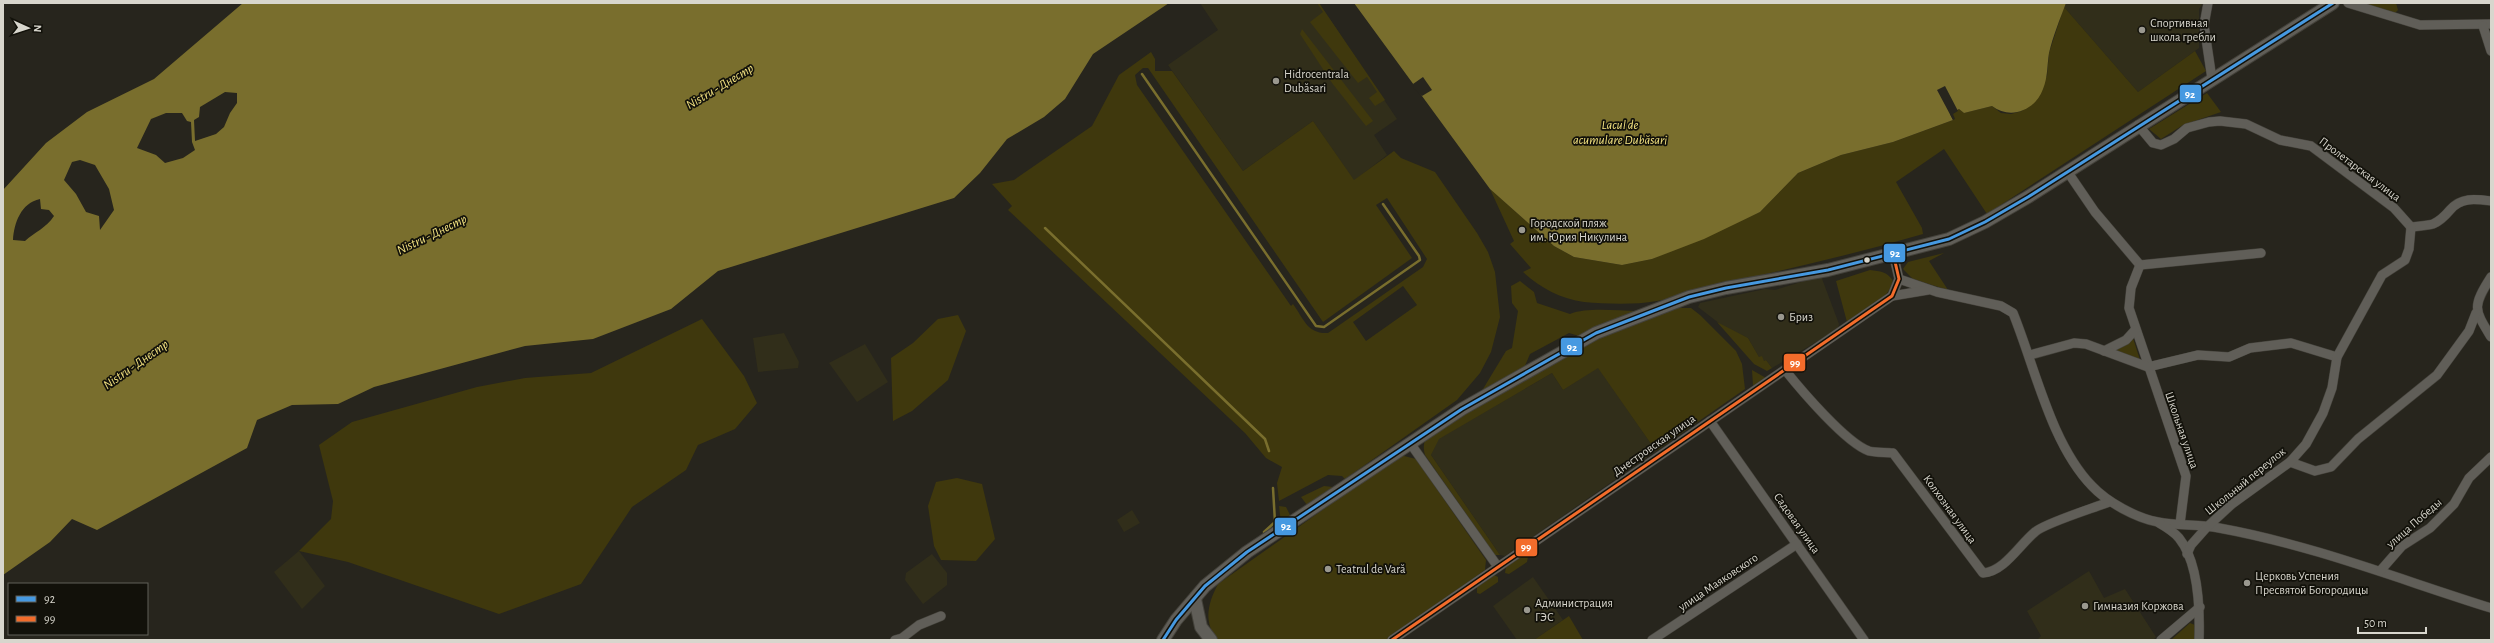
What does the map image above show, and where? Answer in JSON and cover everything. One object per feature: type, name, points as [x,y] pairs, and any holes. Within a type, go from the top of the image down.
[{"type":"street","points":[[2208,3],[2204,25],[2212,79]]},
{"type":"street","points":[[1163,640],[1195,599],[1220,572],[1247,552],[1462,409],[1575,344],[1618,323],[1704,294],[1828,270],[1949,239],[1968,231],[2067,171],[2333,3]]},
{"type":"street","points":[[2348,3],[2420,24],[2487,25],[2491,51]]},
{"type":"street","name":"Пролетарская улица","points":[[2138,125],[2153,143],[2161,145],[2174,139],[2187,128],[2209,122],[2220,121],[2246,124],[2280,140],[2311,146],[2394,208],[2411,227]]},
{"type":"street","points":[[2067,171],[2095,212],[2140,265],[2261,253]]},
{"type":"street","points":[[2030,355],[2074,343],[2086,344],[2148,367],[2198,355],[2229,357],[2250,348],[2290,343],[2337,357],[2382,275],[2405,260],[2409,249],[2411,227],[2432,224],[2444,218],[2462,201],[2473,198],[2491,201]]},
{"type":"street","points":[[1892,296],[1899,279],[1893,253]]},
{"type":"street","name":"Школьная улица","points":[[2140,265],[2131,288],[2129,308],[2135,330],[2186,476],[2180,524]]},
{"type":"street","points":[[2290,462],[2315,471],[2331,467],[2358,439],[2437,375],[2469,331],[2476,312],[2477,303],[2491,277]]},
{"type":"street","points":[[1899,279],[1930,290],[2001,306],[2014,313],[2049,412],[2068,457],[2091,485],[2109,502],[2157,522],[2179,538],[2187,554],[2197,586],[2200,607],[2200,640]]},
{"type":"street","points":[[1892,296],[1930,290]]},
{"type":"street","name":"Днестровская улица","points":[[1392,640],[1892,296]]},
{"type":"street","points":[[2476,312],[2491,338]]},
{"type":"street","points":[[2104,351],[2126,340],[2135,330]]},
{"type":"street","name":"Школьный переулок","points":[[2187,554],[2191,545],[2207,527],[2232,504],[2290,462],[2306,444],[2323,413],[2332,388],[2337,357]]},
{"type":"street","name":"Колхозная улица","points":[[1785,370],[1816,407],[1857,444],[1869,451],[1893,453],[1983,573],[1989,573],[2002,564],[2036,531],[2109,502]]},
{"type":"street","name":"Садовая улица","points":[[1710,421],[1864,640]]},
{"type":"street","points":[[1410,443],[1498,567]]},
{"type":"street","name":"улица Победы","points":[[2382,570],[2402,546],[2430,528],[2454,504],[2469,478],[2491,457]]},
{"type":"street","points":[[2157,522],[2207,527],[2277,542],[2382,570],[2491,608]]},
{"type":"street","name":"улица Маяковского","points":[[1652,640],[1797,544]]},
{"type":"street","points":[[1195,599],[1201,627],[1210,640]]},
{"type":"street","points":[[2161,640],[2200,607]]},
{"type":"street","points":[[895,640],[902,638],[919,625],[940,616]]},
{"type":"shaded area","name":"Hidrocentrala Dubăsari","points":[[1200,3],[1319,3],[1397,119],[1374,135],[1387,155],[1354,181],[1313,121],[1243,171],[1168,65],[1218,30]]},
{"type":"shaded area","points":[[1317,3],[1319,3],[1385,100],[1375,106],[1369,98],[1377,92],[1367,77],[1358,83],[1310,22],[1323,12]]},
{"type":"shaded area","name":"Спортивная школа гребли","points":[[2066,3],[2203,3],[2199,9],[2199,48],[2138,92],[2064,7]]},
{"type":"shaded area","points":[[2360,3],[2396,3],[2398,10],[2394,14]]},
{"type":"shaded area","points":[[2064,7],[2138,92],[2195,51],[2206,71],[1987,214],[1944,149],[1896,182],[1922,228],[1923,234],[1850,254],[1718,285],[1666,299],[1620,304],[1584,302],[1567,298],[1551,292],[1536,283],[1523,272],[1531,268],[1510,244],[1514,241],[1490,189],[1554,246],[1574,257],[1622,265],[1652,259],[1760,212],[1798,173],[1841,155],[1893,142],[1953,120],[1950,114],[1959,109],[1964,113],[1992,106],[2001,113],[2011,114],[2022,111],[2047,76],[2049,53]]},
{"type":"shaded area","points":[[1302,29],[1373,121],[1366,126],[1332,83],[1300,34]]},
{"type":"shaded area","points":[[1151,52],[1155,59],[1155,71],[1172,71],[1243,171],[1313,121],[1354,180],[1394,151],[1401,158],[1435,172],[1477,233],[1488,252],[1495,272],[1500,317],[1491,352],[1480,373],[1457,400],[1345,479],[1342,476],[1328,475],[1279,501],[1277,483],[1282,467],[1266,458],[1245,433],[1008,210],[1012,206],[992,184],[1014,180],[1092,126],[1119,75]],"holes":[[[1143,68],[1148,68],[1323,322],[1412,258],[1376,205],[1387,198],[1427,259],[1423,267],[1328,333],[1315,331],[1303,320],[1293,304],[1291,306],[1137,85],[1135,75]],[[1403,286],[1417,305],[1366,341],[1353,322]]]},
{"type":"shaded area","points":[[2207,93],[2221,112],[2183,125],[2161,139],[2149,129]]},
{"type":"shaded area","points":[[1944,253],[1929,261],[1948,290],[1913,279],[1903,269],[1908,262]]},
{"type":"shaded area","points":[[1870,270],[1889,276],[1893,281],[1890,288],[1886,295],[1874,305],[1847,322],[1836,281]]},
{"type":"shaded area","points":[[1821,276],[1839,324],[1838,329],[1772,368],[1766,360],[1764,361],[1759,357],[1748,338],[1724,327],[1698,307],[1700,303],[1765,289],[1775,290]]},
{"type":"shaded area","points":[[1520,281],[1534,292],[1537,303],[1570,314],[1594,310],[1637,311],[1579,336],[1569,333],[1530,354],[1524,368],[1480,394],[1506,351],[1512,348],[1518,311],[1512,303],[1511,286]]},
{"type":"shaded area","points":[[1676,308],[1691,308],[1736,351],[1742,364],[1745,389],[1656,451],[1598,368],[1563,390],[1552,373],[1439,439],[1431,455],[1500,555],[1495,555],[1425,455],[1424,444],[1427,437],[1593,338]]},
{"type":"shaded area","points":[[958,315],[966,331],[948,380],[912,411],[893,421],[891,358],[913,343],[938,319]]},
{"type":"shaded area","points":[[702,319],[744,376],[757,403],[735,429],[698,445],[686,470],[632,507],[581,584],[499,614],[348,562],[299,551],[331,519],[333,501],[319,445],[352,422],[477,387],[525,378],[591,373]]},
{"type":"shaded area","points":[[1717,322],[1748,338],[1759,357],[1762,356],[1764,361],[1766,360],[1772,368],[1767,371],[1754,364]]},
{"type":"shaded area","points":[[784,333],[799,362],[798,368],[758,372],[753,338]]},
{"type":"shaded area","points":[[2133,338],[2140,360],[2112,352]]},
{"type":"shaded area","points":[[865,344],[888,382],[857,402],[829,363]]},
{"type":"shaded area","points":[[1598,367],[1656,451],[1505,556],[1500,555],[1431,455],[1438,439],[1552,373],[1563,390]]},
{"type":"shaded area","points":[[1752,370],[1766,378],[1753,386]]},
{"type":"shaded area","points":[[1400,455],[1416,459],[1486,560],[1485,570],[1387,640],[1217,640],[1210,626],[1208,612],[1218,584]]},
{"type":"shaded area","points":[[957,478],[982,484],[995,539],[976,561],[941,560],[934,546],[928,506],[936,482]]},
{"type":"shaded area","points":[[1324,486],[1333,487],[1307,505],[1301,497]]},
{"type":"shaded area","points":[[1279,506],[1286,507],[1290,515],[1281,523]]},
{"type":"shaded area","points":[[1132,510],[1140,523],[1124,532],[1117,520]]},
{"type":"shaded area","points":[[299,551],[325,586],[302,609],[274,572]]},
{"type":"shaded area","points":[[932,554],[947,573],[947,585],[923,604],[905,580],[906,573]]},
{"type":"shaded area","points":[[1523,555],[1528,557],[1527,562],[1509,574],[1505,573],[1506,567]]},
{"type":"shaded area","name":"Гимназия Коржова","points":[[2089,571],[2104,598],[2125,589],[2156,637],[2153,640],[2037,640],[2041,636],[2027,611]]},
{"type":"shaded area","points":[[1494,575],[1498,577],[1498,582],[1480,594],[1477,593],[1477,587]]},
{"type":"shaded area","points":[[1533,577],[1563,620],[1534,640],[1517,640],[1493,606]]},
{"type":"shaded area","points":[[1569,616],[1583,640],[1534,640]]},
{"type":"shaded area","points":[[2190,623],[2195,625],[2195,640],[2171,640]]},
{"type":"water","name":"Nistru - Днестр","points":[[243,3],[1169,3],[1093,54],[1065,99],[1044,117],[1007,139],[980,173],[954,198],[718,271],[671,309],[593,339],[525,346],[374,387],[338,404],[292,405],[257,420],[247,448],[97,530],[72,519],[50,542],[3,575],[3,190],[46,143],[87,112],[154,79]],"holes":[[[225,92],[237,93],[237,103],[230,113],[224,127],[216,134],[195,141],[194,120],[199,117],[200,107]],[[166,113],[182,113],[187,121],[191,122],[192,142],[195,150],[183,158],[165,163],[156,155],[137,148],[151,119]],[[80,160],[95,165],[109,189],[114,210],[100,230],[99,216],[86,212],[76,194],[64,180],[72,162]],[[40,199],[41,209],[49,210],[54,216],[44,227],[25,241],[13,240],[15,227],[23,209],[33,201]]]},
{"type":"water","name":"Lacul de acumulare Dubăsari","points":[[1354,3],[2066,3],[2049,53],[2046,80],[2043,89],[2039,97],[2028,108],[2014,113],[1999,110],[1992,106],[1964,113],[1959,109],[1950,114],[1953,120],[1893,142],[1841,155],[1798,173],[1760,212],[1704,239],[1652,259],[1622,265],[1574,257],[1554,246],[1490,189]]},
{"type":"pier","points":[[1423,77],[1432,90],[1422,96],[1414,89],[1413,84]]},
{"type":"pier","points":[[1945,86],[1958,111],[1953,114],[1955,119],[1953,120],[1937,90]]},
{"type":"waterway","points":[[1142,74],[1316,326],[1324,327],[1420,260],[1419,256],[1383,204]]},
{"type":"waterway","points":[[1045,228],[1265,439],[1269,451]]},
{"type":"waterway","points":[[1264,532],[1275,522],[1273,488]]},
{"type":"transit line","name":"92","points":[[1163,640],[1176,620],[1205,586],[1247,552],[1462,409],[1596,333],[1689,297],[1726,288],[1828,270],[1949,239],[1985,222],[2028,197],[2333,3]]},
{"type":"transit line","name":"99","points":[[1392,640],[1892,296],[1899,279],[1893,253]]},
{"type":"place","name":"Спортивная школа гребли","points":[[2142,30]]},
{"type":"place","name":"Hidrocentrala Dubăsari","points":[[1276,81]]},
{"type":"place","name":"Городской пляж им. Юрия Никулина","points":[[1522,230]]},
{"type":"place","name":"Бриз","points":[[1781,317]]},
{"type":"place","name":"Teatrul de Vară","points":[[1328,569]]},
{"type":"place","name":"Церковь Успения Пресвятой Богородицы","points":[[2247,583]]},
{"type":"place","name":"Гимназия Коржова","points":[[2085,606]]},
{"type":"place","name":"Администрация ГЭС","points":[[1527,610]]}]
